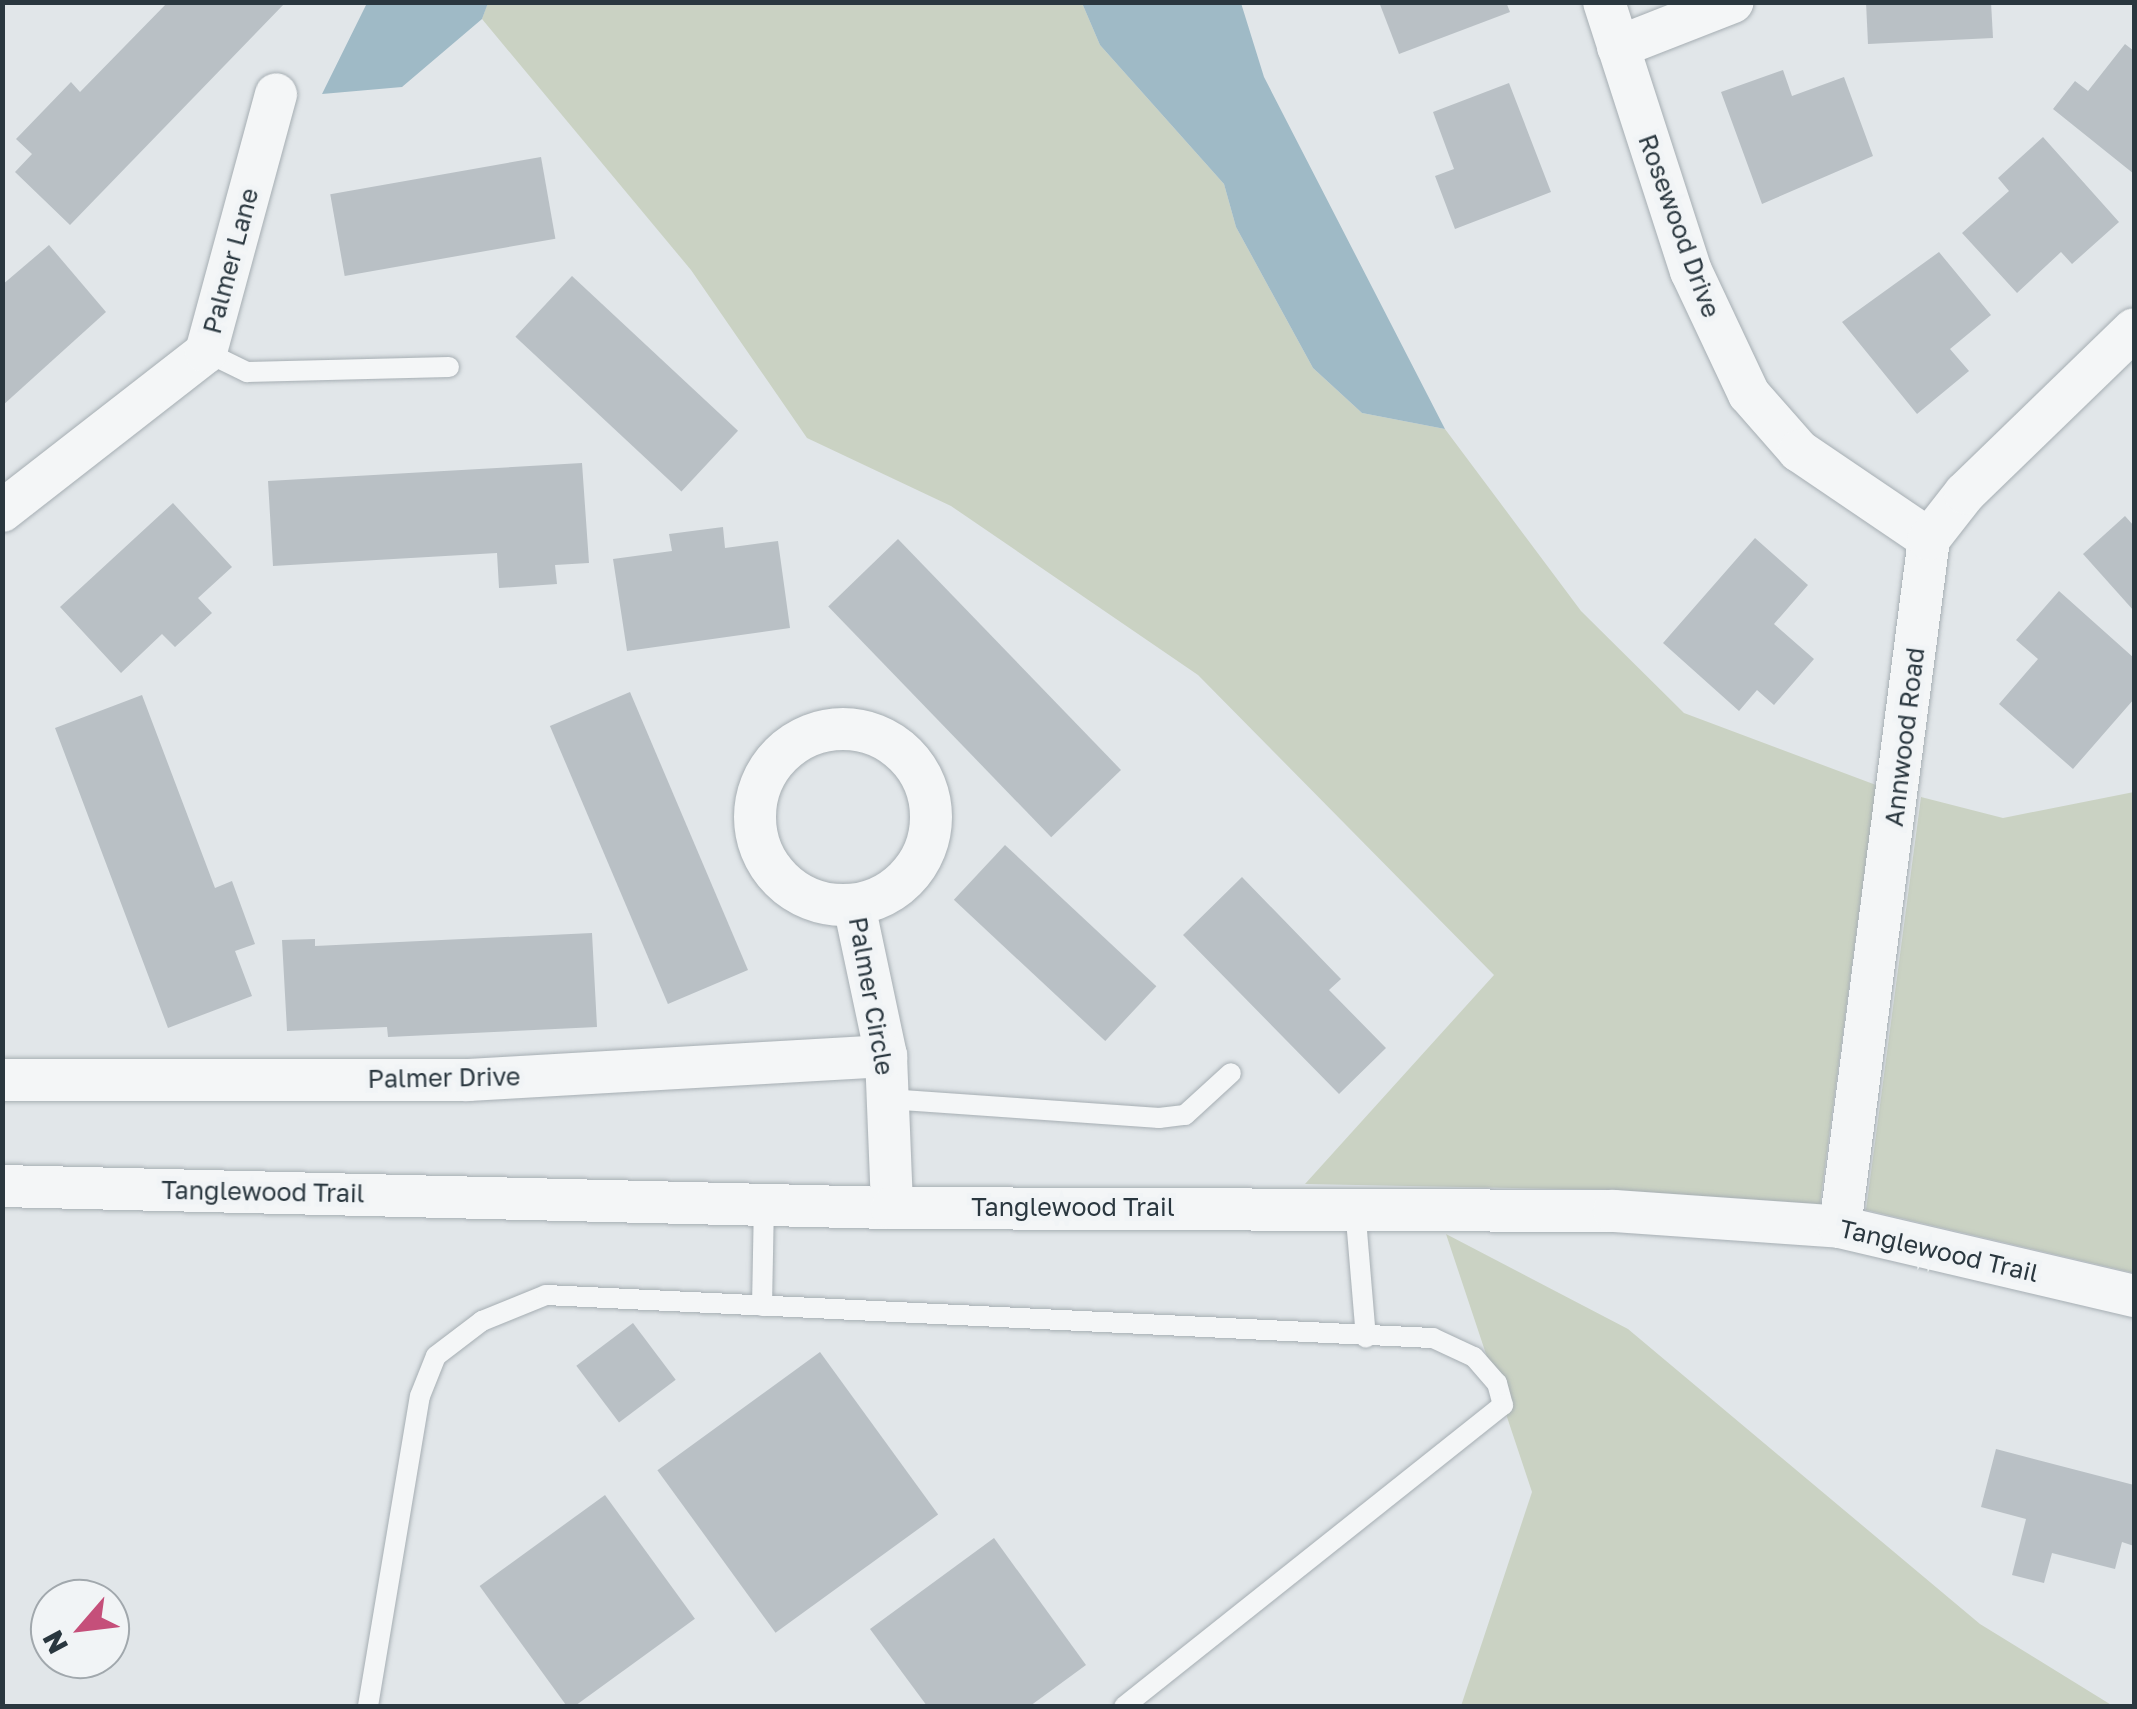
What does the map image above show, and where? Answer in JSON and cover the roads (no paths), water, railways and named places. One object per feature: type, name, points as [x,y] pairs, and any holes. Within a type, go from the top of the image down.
[{"type":"street","name":"Rosewood Drive","points":[[1604,2],[1691,271],[1749,394],[1799,451],[1929,539]]},
{"type":"street","points":[[1618,46],[1734,2]]},
{"type":"street","name":"Palmer Lane","points":[[2,511],[206,352],[276,94]]},
{"type":"street","points":[[1929,539],[1965,493],[2134,329]]},
{"type":"street","name":"Annwood Road","points":[[1840,1227],[1929,539]]},
{"type":"street","name":"Palmer Circle","points":[[816,732],[874,734],[908,760],[929,797],[931,827],[906,879],[854,905],[798,893],[776,874],[754,821],[770,766],[816,732]]},
{"type":"street","name":"Palmer Circle","points":[[854,905],[886,1056],[892,1208]]},
{"type":"street","name":"Palmer Drive","points":[[2,1080],[468,1080],[886,1056]]},
{"type":"street","name":"Tanglewood Trail","points":[[2,1186],[892,1208],[1355,1205],[1840,1227],[2134,1296]]},
{"type":"lane","points":[[206,352],[247,372],[448,366]]},
{"type":"lane","points":[[888,1100],[1159,1118],[1185,1115],[1231,1073]]},
{"type":"lane","points":[[762,1306],[764,1205]]},
{"type":"lane","points":[[1355,1205],[1366,1338]]},
{"type":"lane","points":[[368,1706],[420,1396],[454,1337],[546,1295],[1366,1338],[1432,1338],[1474,1358],[1497,1383],[1503,1405],[1124,1706]]},
{"type":"water","points":[[367,2],[488,3],[482,19],[402,87],[322,94]]},
{"type":"water","points":[[1082,3],[1241,3],[1264,77],[1445,429],[1362,413],[1313,368],[1236,227],[1224,184],[1100,45]]}]
